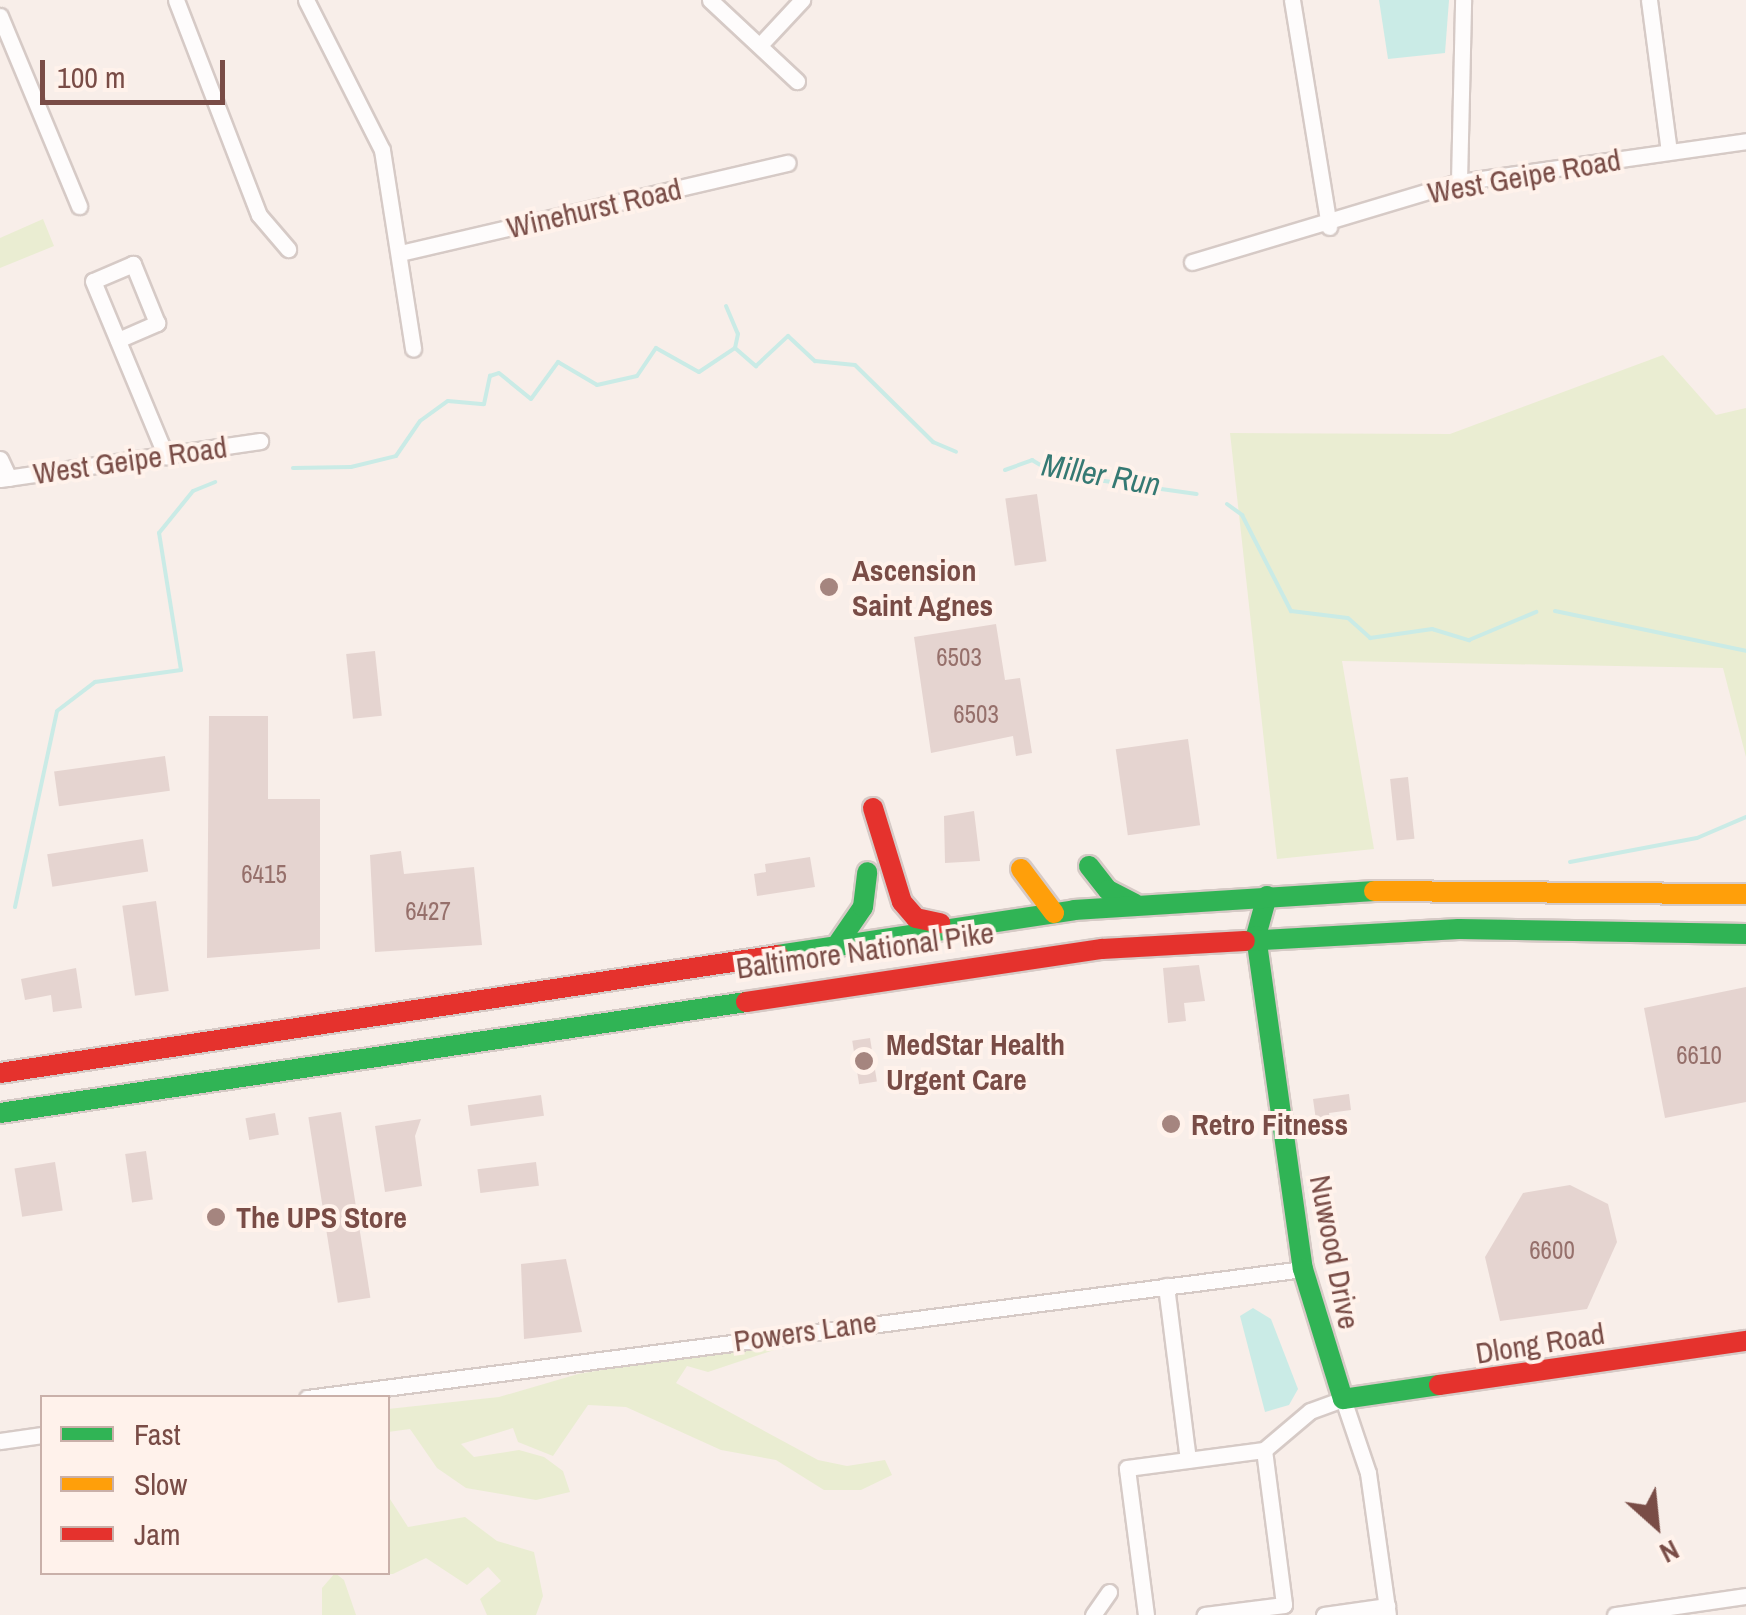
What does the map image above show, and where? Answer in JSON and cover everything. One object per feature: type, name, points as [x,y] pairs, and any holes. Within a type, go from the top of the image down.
[{"type":"main road","points":[[874,808],[908,911],[925,923],[974,922]]},
{"type":"main road","points":[[1021,869],[1064,912],[1089,866],[1108,890],[1138,904]]},
{"type":"main road","points":[[839,942],[863,907],[867,872]]},
{"type":"main road","name":"Baltimore National Pike","points":[[0,1073],[839,942],[1138,904],[1268,896],[1555,888],[1746,894]]},
{"type":"main road","name":"Nuwood Drive","points":[[1268,896],[1256,936],[1303,1269],[1342,1399]]},
{"type":"main road","name":"Baltimore National Pike","points":[[0,1113],[888,975],[1256,936],[1566,928],[1746,934]]},
{"type":"main road","name":"Dlong Road","points":[[1342,1399],[1746,1341]]},
{"type":"street","points":[[176,0],[259,215],[288,249]]},
{"type":"street","points":[[306,0],[382,150],[413,349]]},
{"type":"street","points":[[710,0],[797,82]]},
{"type":"street","points":[[760,46],[802,0]]},
{"type":"street","points":[[1292,0],[1329,227]]},
{"type":"street","points":[[1459,182],[1463,0]]},
{"type":"street","points":[[1649,0],[1670,151]]},
{"type":"street","points":[[0,16],[79,206]]},
{"type":"street","name":"West Geipe Road","points":[[1192,262],[1329,227],[1459,182],[1746,141]]},
{"type":"street","name":"Winehurst Road","points":[[400,253],[788,163]]},
{"type":"street","points":[[118,340],[157,324],[132,264],[93,281],[166,456]]},
{"type":"street","name":"West Geipe Road","points":[[4,479],[260,441]]},
{"type":"street","points":[[0,459],[4,479]]},
{"type":"street","name":"Powers Lane","points":[[331,1395],[1303,1269]]},
{"type":"street","points":[[1166,1286],[1188,1460]]},
{"type":"street","points":[[1146,1615],[1127,1468],[1264,1450],[1310,1411],[1342,1399]]},
{"type":"street","name":"Nuwood Drive","points":[[1342,1399],[1368,1473],[1388,1610]]},
{"type":"street","points":[[0,1441],[40,1435]]},
{"type":"street","points":[[1204,1615],[1284,1604],[1264,1450]]},
{"type":"street","points":[[1092,1615],[1109,1592]]},
{"type":"street","points":[[1615,1615],[1746,1596]]},
{"type":"street","points":[[1324,1615],[1388,1610]]},
{"type":"green space","points":[[43,219],[54,246],[0,268],[0,238]]},
{"type":"green space","points":[[1663,355],[1716,415],[1746,408],[1746,757],[1723,668],[1342,661],[1374,849],[1277,859],[1230,433],[1450,434]]},
{"type":"green space","points":[[758,1344],[777,1349],[708,1372],[687,1366],[676,1383],[818,1460],[847,1466],[885,1460],[892,1475],[861,1490],[824,1490],[776,1460],[721,1450],[626,1407],[588,1405],[553,1456],[518,1442],[513,1428],[461,1444],[474,1457],[519,1450],[544,1457],[563,1471],[570,1492],[536,1500],[466,1488],[437,1468],[410,1429],[390,1432],[390,1409],[499,1397],[578,1374]]},
{"type":"green space","points":[[390,1499],[408,1527],[465,1517],[497,1541],[534,1552],[543,1596],[536,1615],[487,1615],[480,1599],[501,1581],[488,1567],[467,1585],[426,1558],[393,1574]]},
{"type":"green space","points":[[333,1575],[344,1580],[356,1615],[322,1615],[322,1588]]},
{"type":"water","points":[[1379,0],[1449,0],[1445,53],[1388,59]]},
{"type":"water","points":[[1253,1308],[1271,1319],[1298,1389],[1289,1405],[1265,1412],[1240,1316]]},
{"type":"building","points":[[1037,494],[1046,561],[1015,566],[1005,498]]},
{"type":"building","points":[[996,624],[1005,680],[1020,678],[1032,753],[1016,756],[1013,736],[931,753],[914,637]]},
{"type":"building","points":[[375,651],[382,716],[353,719],[346,654]]},
{"type":"building","points":[[209,716],[268,716],[268,799],[320,799],[320,949],[207,958]]},
{"type":"building","points":[[1188,739],[1200,825],[1128,835],[1116,749]]},
{"type":"building","points":[[165,756],[170,791],[59,806],[54,772]]},
{"type":"building","points":[[1408,777],[1414,839],[1397,841],[1390,779]]},
{"type":"building","points":[[974,811],[980,861],[945,863],[944,816]]},
{"type":"building","points":[[143,839],[148,872],[52,887],[47,854]]},
{"type":"building","points":[[401,851],[404,874],[474,867],[482,945],[375,952],[370,855]]},
{"type":"building","points":[[810,857],[815,887],[757,896],[754,874],[766,872],[765,864]]},
{"type":"building","points":[[156,901],[169,991],[135,996],[122,906]]},
{"type":"building","points":[[1199,965],[1205,1001],[1184,1003],[1186,1021],[1168,1023],[1163,968]]},
{"type":"building","points":[[76,968],[82,1008],[53,1012],[51,995],[25,1000],[21,979]]},
{"type":"building","points":[[1746,987],[1746,1102],[1665,1118],[1644,1008]]},
{"type":"building","name":"MedStar Health Urgent Care","points":[[870,1038],[877,1081],[859,1084],[852,1041]]},
{"type":"building","points":[[1349,1094],[1351,1110],[1329,1113],[1332,1132],[1318,1134],[1313,1099]]},
{"type":"building","points":[[541,1095],[544,1116],[471,1126],[468,1105]]},
{"type":"building","points":[[341,1112],[370,1298],[338,1303],[308,1117]]},
{"type":"building","points":[[275,1113],[279,1135],[249,1140],[245,1118]]},
{"type":"building","points":[[421,1119],[415,1136],[422,1186],[385,1192],[375,1126]]},
{"type":"building","points":[[146,1151],[153,1200],[132,1202],[125,1154]]},
{"type":"building","points":[[55,1162],[63,1210],[22,1217],[15,1168]]},
{"type":"building","points":[[536,1162],[539,1186],[480,1193],[477,1169]]},
{"type":"building","points":[[1570,1185],[1608,1204],[1617,1242],[1587,1309],[1500,1321],[1485,1257],[1523,1193]]},
{"type":"building","points":[[566,1259],[582,1332],[524,1339],[521,1264]]},
{"type":"waterway","points":[[726,306],[738,334],[735,348]]},
{"type":"waterway","name":"Miller Run","points":[[293,468],[351,467],[396,456],[420,421],[448,401],[484,404],[490,376],[499,373],[531,399],[558,362],[597,385],[637,376],[656,348],[699,372],[735,348],[756,366],[788,336],[815,361],[855,365],[933,442],[956,452]]},
{"type":"waterway","name":"Miller Run","points":[[1005,470],[1032,460],[1055,474],[1197,494]]},
{"type":"waterway","name":"Miller Run","points":[[15,907],[57,711],[95,682],[181,670],[159,533],[193,491],[215,482]]},
{"type":"waterway","name":"Miller Run","points":[[1227,504],[1242,515],[1291,611],[1348,618],[1370,638],[1432,629],[1469,640],[1536,612]]},
{"type":"waterway","name":"Miller Run","points":[[1555,611],[1746,651]]},
{"type":"waterway","points":[[1570,862],[1697,838],[1746,817]]},
{"type":"traffic: fast","points":[[1089,866],[1108,890],[1135,904]]},
{"type":"traffic: fast","points":[[839,942],[863,907],[867,872]]},
{"type":"traffic: fast","points":[[778,955],[1074,910],[1374,891]]},
{"type":"traffic: fast","points":[[1267,896],[1256,936],[1303,1269],[1343,1399],[1439,1385]]},
{"type":"traffic: fast","points":[[1245,941],[1459,929],[1746,934]]},
{"type":"traffic: fast","points":[[0,1113],[746,1002]]},
{"type":"traffic: slow","points":[[1021,869],[1054,913]]},
{"type":"traffic: slow","points":[[1374,891],[1746,894]]},
{"type":"traffic: jam","points":[[873,808],[902,902],[916,918],[940,923]]},
{"type":"traffic: jam","points":[[746,1002],[1102,949],[1245,941]]},
{"type":"traffic: jam","points":[[0,1073],[778,955]]},
{"type":"traffic: jam","points":[[1439,1385],[1746,1341]]},
{"type":"place","name":"Ascension Saint Agnes","points":[[829,587]]},
{"type":"place","name":"MedStar Health Urgent Care","points":[[864,1061]]},
{"type":"place","name":"Retro Fitness","points":[[1171,1124]]},
{"type":"place","name":"The UPS Store","points":[[216,1217]]}]
